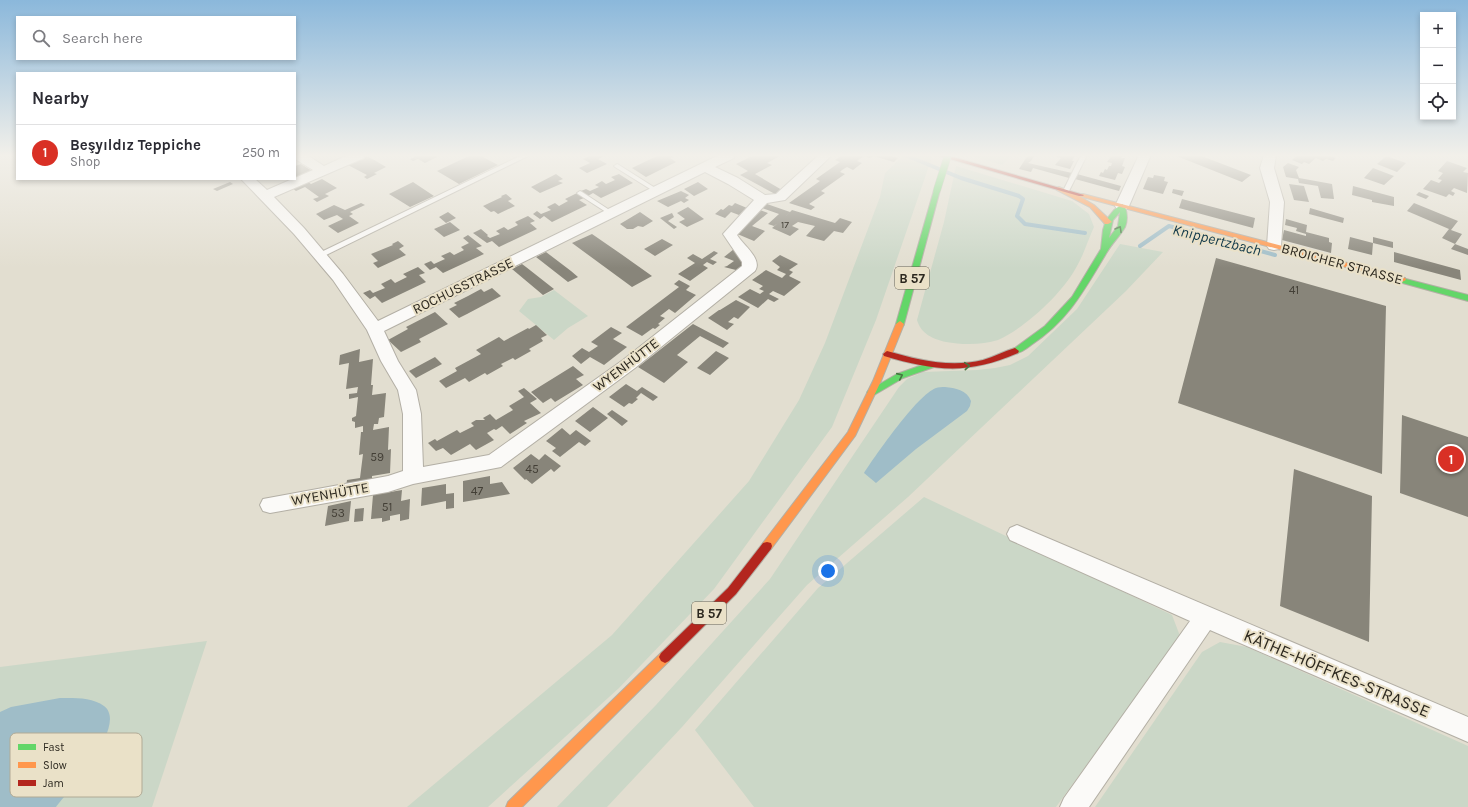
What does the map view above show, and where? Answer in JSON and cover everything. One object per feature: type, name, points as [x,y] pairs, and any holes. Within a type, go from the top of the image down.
[{"type":"main road","name":"B 57","points":[[513,807],[732,591],[796,510],[852,434],[887,354],[896,340],[936,193]]},
{"type":"main road","points":[[1068,193],[1088,202],[1100,211],[1108,222]]},
{"type":"main road","name":"BROICHER STRASSE","points":[[1072,193],[1468,298]]},
{"type":"main road","points":[[1104,249],[1108,222],[1112,214],[1122,206]]},
{"type":"main road","points":[[887,354],[931,365],[952,367],[973,366],[1023,349],[1042,335],[1059,319],[1094,270],[1104,249],[1119,232],[1124,220],[1122,206]]},
{"type":"main road","points":[[965,357],[1002,357]]},
{"type":"main road","points":[[871,393],[890,381],[909,372],[931,365]]},
{"type":"street","points":[[262,193],[299,231],[338,277],[375,329],[390,361],[407,390],[412,414],[413,476]]},
{"type":"street","points":[[265,196],[273,193]]},
{"type":"street","name":"ROCHUSSTRASSE","points":[[375,329],[654,193]]},
{"type":"street","points":[[751,193],[763,200]]},
{"type":"street","name":"WYENHÜTTE","points":[[270,505],[388,484],[413,476],[494,462],[629,364],[750,268],[750,262],[730,234],[763,200],[780,197],[785,193]]},
{"type":"street","points":[[1122,206],[1128,193]]},
{"type":"street","points":[[1274,193],[1277,202],[1274,246]]},
{"type":"street","name":"KÄTHE-HÖFFKES-STRASSE","points":[[1018,534],[1468,730]]},
{"type":"street","points":[[1073,807],[1206,617]]},
{"type":"lane","points":[[319,255],[449,193]]},
{"type":"lane","points":[[580,193],[612,213]]},
{"type":"green space","points":[[881,193],[920,193],[876,320],[832,427],[714,589],[619,688],[488,807],[407,807],[612,635],[749,481],[799,400],[825,343]]},
{"type":"green space","points":[[950,193],[1044,193],[1072,201],[1089,214],[1094,227],[1082,257],[1071,276],[1063,287],[1042,309],[1020,327],[998,340],[986,343],[959,344],[946,342],[928,335],[921,329],[917,320],[944,222]]},
{"type":"green space","points":[[1120,244],[1163,252],[1126,291],[908,497],[807,585],[682,727],[607,807],[557,807],[656,705],[770,579],[899,387],[907,379],[923,372],[995,368],[1010,365],[1028,356],[1077,309]]},
{"type":"green space","points":[[554,290],[588,316],[568,328],[554,340],[519,311],[528,299],[541,297]]},
{"type":"green space","points":[[924,497],[1172,615],[1180,636],[1056,807],[754,807],[695,730],[818,588]]},
{"type":"green space","points":[[207,641],[152,807],[0,807],[0,667]]},
{"type":"green space","points":[[1220,642],[1247,647],[1468,746],[1468,807],[1095,807],[1202,652]]},
{"type":"water","points":[[945,387],[957,389],[967,394],[971,401],[967,411],[916,449],[876,483],[864,473],[897,426],[928,393],[936,388]]},
{"type":"water","points":[[60,698],[77,698],[99,703],[104,706],[110,715],[109,728],[107,733],[10,733],[10,797],[64,797],[56,807],[0,807],[0,712],[11,707]]},
{"type":"building","points":[[313,193],[328,193],[325,194],[329,196],[317,202],[313,199],[319,197]]},
{"type":"building","points":[[392,193],[429,193],[434,196],[410,207],[389,194]]},
{"type":"building","points":[[577,193],[584,198],[579,200],[587,205],[552,222],[544,216],[540,219],[533,214],[537,211],[541,214],[551,210],[547,207],[555,203],[559,206],[568,201],[565,199]]},
{"type":"building","points":[[583,193],[612,193],[601,198],[593,193],[588,196]]},
{"type":"building","points":[[677,193],[684,193],[689,195],[685,198],[689,200],[684,203],[681,201],[668,207],[657,201]]},
{"type":"building","points":[[689,193],[701,193],[694,196]]},
{"type":"building","points":[[804,193],[825,193],[809,204],[815,207],[811,210],[789,203]]},
{"type":"building","points":[[1172,193],[1183,193],[1182,196]]},
{"type":"building","points":[[1292,193],[1306,193],[1309,202],[1294,200]]},
{"type":"building","points":[[1320,193],[1333,193],[1334,199],[1321,198]]},
{"type":"building","points":[[1352,193],[1378,193],[1394,197],[1394,206],[1372,202],[1372,200],[1352,195]]},
{"type":"building","points":[[1421,193],[1429,196],[1426,199],[1416,195]]},
{"type":"building","points":[[1434,193],[1455,193],[1453,196],[1449,194],[1446,197]]},
{"type":"building","points":[[506,194],[512,199],[508,201],[515,206],[498,214],[494,211],[491,212],[483,206],[502,197],[501,196]]},
{"type":"building","points":[[1182,199],[1255,218],[1253,228],[1179,208]]},
{"type":"building","points":[[361,203],[365,205],[350,212],[353,214],[349,216],[359,223],[338,233],[328,226],[343,219],[337,215],[324,220],[316,214],[334,205],[345,210]]},
{"type":"building","points":[[735,203],[747,208],[739,215],[731,212],[725,218],[715,214],[721,209],[723,210],[729,205],[732,206]]},
{"type":"building","points":[[1414,203],[1458,221],[1451,230],[1462,234],[1455,244],[1442,238],[1449,229],[1407,211]]},
{"type":"building","points":[[767,204],[790,212],[792,210],[835,223],[840,218],[852,222],[843,233],[834,231],[824,241],[806,236],[815,226],[798,222],[792,226],[799,229],[790,236],[772,228],[778,223],[774,226],[768,224],[779,214],[762,208]]},
{"type":"building","points":[[688,207],[704,219],[687,227],[679,222],[685,219],[677,213]]},
{"type":"building","points":[[1310,208],[1344,218],[1343,223],[1309,214]]},
{"type":"building","points":[[760,210],[768,213],[752,226],[765,231],[754,241],[735,233]]},
{"type":"building","points":[[448,212],[456,218],[446,223],[439,217]]},
{"type":"building","points":[[640,212],[653,221],[643,227],[638,226],[633,229],[627,229],[620,224]]},
{"type":"building","points":[[672,213],[674,217],[668,221],[677,227],[674,229],[660,218]]},
{"type":"building","points":[[528,216],[535,221],[530,223],[537,229],[499,247],[492,241],[487,243],[473,233],[481,229],[490,238],[500,234],[496,231],[504,227],[508,230],[518,225],[515,222]]},
{"type":"building","points":[[1286,219],[1307,225],[1306,232],[1329,238],[1329,242],[1332,243],[1331,253],[1282,240],[1284,230],[1306,236],[1306,234],[1296,231],[1297,228],[1285,225]]},
{"type":"building","points":[[450,222],[460,230],[444,237],[434,229]]},
{"type":"building","points":[[592,234],[652,276],[632,287],[572,243]]},
{"type":"building","points":[[468,235],[482,246],[476,248],[484,254],[443,273],[436,267],[430,270],[424,264],[431,261],[434,264],[445,259],[441,256],[450,252],[454,255],[464,250],[461,247],[469,243],[463,238]]},
{"type":"building","points":[[1350,237],[1373,243],[1372,255],[1348,249]]},
{"type":"building","points":[[1373,237],[1393,242],[1393,248],[1373,243]]},
{"type":"building","points":[[662,239],[673,245],[655,256],[644,249]]},
{"type":"building","points":[[398,241],[404,246],[399,249],[406,255],[378,268],[373,263],[378,261],[371,254],[393,245],[392,244]]},
{"type":"building","points":[[1455,244],[1468,249],[1468,255],[1451,249]]},
{"type":"building","points":[[734,249],[746,262],[736,270],[724,267],[734,261],[724,257]]},
{"type":"building","points":[[714,251],[718,253],[710,259],[717,262],[713,265],[707,262],[703,265],[708,268],[690,281],[678,274],[695,263],[687,258],[693,254],[702,259]]},
{"type":"building","points":[[546,252],[578,277],[568,282],[536,257]]},
{"type":"building","points":[[1394,252],[1460,270],[1461,280],[1394,262]]},
{"type":"building","points":[[780,255],[798,264],[789,270],[793,272],[789,276],[801,282],[784,296],[773,291],[769,294],[779,299],[774,302],[768,299],[758,308],[738,297],[750,289],[760,294],[764,291],[759,289],[763,286],[752,280],[766,270],[782,278],[786,274],[777,270],[780,267],[772,261]]},
{"type":"building","points":[[1216,258],[1386,306],[1382,474],[1178,403]]},
{"type":"building","points":[[522,264],[554,289],[543,295],[512,269]]},
{"type":"building","points":[[418,267],[425,273],[419,275],[426,282],[382,303],[375,296],[370,299],[363,293],[370,290],[373,293],[385,288],[381,284],[391,279],[395,283],[407,277],[403,274]]},
{"type":"building","points":[[679,280],[690,286],[686,290],[696,295],[675,313],[669,309],[660,316],[665,318],[658,324],[660,325],[642,336],[626,327],[679,287],[674,284]]},
{"type":"building","points":[[492,288],[501,296],[459,318],[449,309],[457,305],[454,303],[481,289],[484,292]]},
{"type":"building","points":[[736,300],[750,307],[738,319],[734,317],[728,322],[734,324],[727,330],[708,318],[719,310]]},
{"type":"building","points":[[435,312],[448,324],[419,339],[421,342],[401,352],[388,340],[408,329],[406,327]]},
{"type":"building","points":[[693,324],[729,343],[723,348],[700,336],[677,355],[688,362],[664,383],[638,367]]},
{"type":"building","points":[[536,325],[547,335],[541,338],[543,341],[529,349],[531,351],[515,360],[513,358],[501,364],[503,366],[487,375],[485,373],[469,382],[465,378],[446,388],[439,381],[457,371],[455,368],[481,354],[476,350],[499,337],[504,341]]},
{"type":"building","points":[[611,327],[622,333],[613,339],[627,347],[604,365],[590,357],[581,364],[572,356],[582,348],[589,352],[598,346],[591,342]]},
{"type":"building","points":[[360,349],[359,362],[373,359],[371,385],[373,385],[372,395],[386,393],[384,417],[379,418],[378,424],[374,424],[373,430],[389,427],[388,450],[391,449],[390,473],[372,476],[372,482],[346,487],[347,480],[360,478],[363,454],[359,455],[363,426],[355,428],[355,422],[352,421],[352,418],[356,416],[358,397],[349,399],[349,394],[357,393],[358,387],[346,389],[349,363],[339,365],[340,355]]},
{"type":"building","points":[[716,351],[729,358],[710,375],[697,368]]},
{"type":"building","points":[[435,357],[442,364],[416,378],[409,371]]},
{"type":"building","points":[[573,366],[584,375],[576,379],[583,385],[555,402],[551,398],[543,403],[531,392]]},
{"type":"building","points":[[626,384],[637,391],[642,387],[658,397],[653,401],[641,393],[636,398],[638,399],[632,404],[629,403],[624,407],[609,397]]},
{"type":"building","points":[[524,388],[537,399],[530,403],[541,413],[524,421],[527,423],[510,434],[502,426],[487,433],[494,440],[476,450],[470,444],[451,455],[443,448],[436,451],[428,443],[435,439],[437,441],[457,430],[460,433],[474,426],[471,423],[476,420],[485,420],[483,418],[490,414],[496,420],[513,410],[509,406],[524,397],[518,391]]},
{"type":"building","points":[[593,407],[608,418],[590,432],[575,421]]},
{"type":"building","points":[[612,410],[628,421],[622,426],[607,414]]},
{"type":"building","points":[[1402,415],[1468,437],[1468,517],[1400,493]]},
{"type":"building","points":[[562,428],[570,435],[576,430],[591,441],[585,446],[579,442],[560,457],[552,451],[556,448],[546,441]]},
{"type":"building","points":[[531,454],[539,460],[545,454],[561,466],[554,472],[551,469],[532,484],[526,479],[525,480],[513,468]]},
{"type":"building","points":[[1294,469],[1372,496],[1369,642],[1280,606]]},
{"type":"building","points":[[490,476],[490,484],[502,482],[510,494],[463,502],[463,481]]},
{"type":"building","points":[[446,484],[446,494],[454,493],[454,508],[446,509],[446,501],[421,506],[422,488]]},
{"type":"building","points":[[402,490],[401,501],[410,499],[409,519],[400,521],[400,514],[390,516],[390,520],[382,522],[382,518],[371,519],[373,495]]},
{"type":"building","points":[[351,501],[349,521],[325,526],[328,506]]},
{"type":"building","points":[[364,508],[363,521],[354,522],[355,509]]},
{"type":"waterway","name":"Knippertzbach","points":[[1008,193],[1023,199],[1017,216],[1025,224],[1085,233]]},
{"type":"waterway","name":"Knippertzbach","points":[[1140,246],[1169,226],[1275,255]]},
{"type":"traffic: fast","points":[[900,324],[936,193]]},
{"type":"traffic: fast","points":[[1015,351],[1038,337],[1058,319],[1075,299],[1092,273],[1103,252],[1122,226],[1122,206],[1109,220],[1105,249]]},
{"type":"traffic: fast","points":[[1402,280],[1468,298]]},
{"type":"traffic: fast","points":[[871,393],[900,376],[931,365]]},
{"type":"traffic: slow","points":[[1066,193],[1092,206],[1108,222]]},
{"type":"traffic: slow","points":[[1081,195],[1402,280]]},
{"type":"traffic: slow","points":[[767,546],[852,434],[877,381],[900,324]]},
{"type":"traffic: slow","points":[[513,807],[665,657]]},
{"type":"traffic: jam","points":[[1073,193],[1081,195]]},
{"type":"traffic: jam","points":[[887,354],[920,363],[966,366],[982,363],[1015,351]]},
{"type":"traffic: jam","points":[[665,657],[732,591],[767,546]]},
{"type":"place","name":"Beşyıldız Teppiche","points":[[1451,459]]}]
